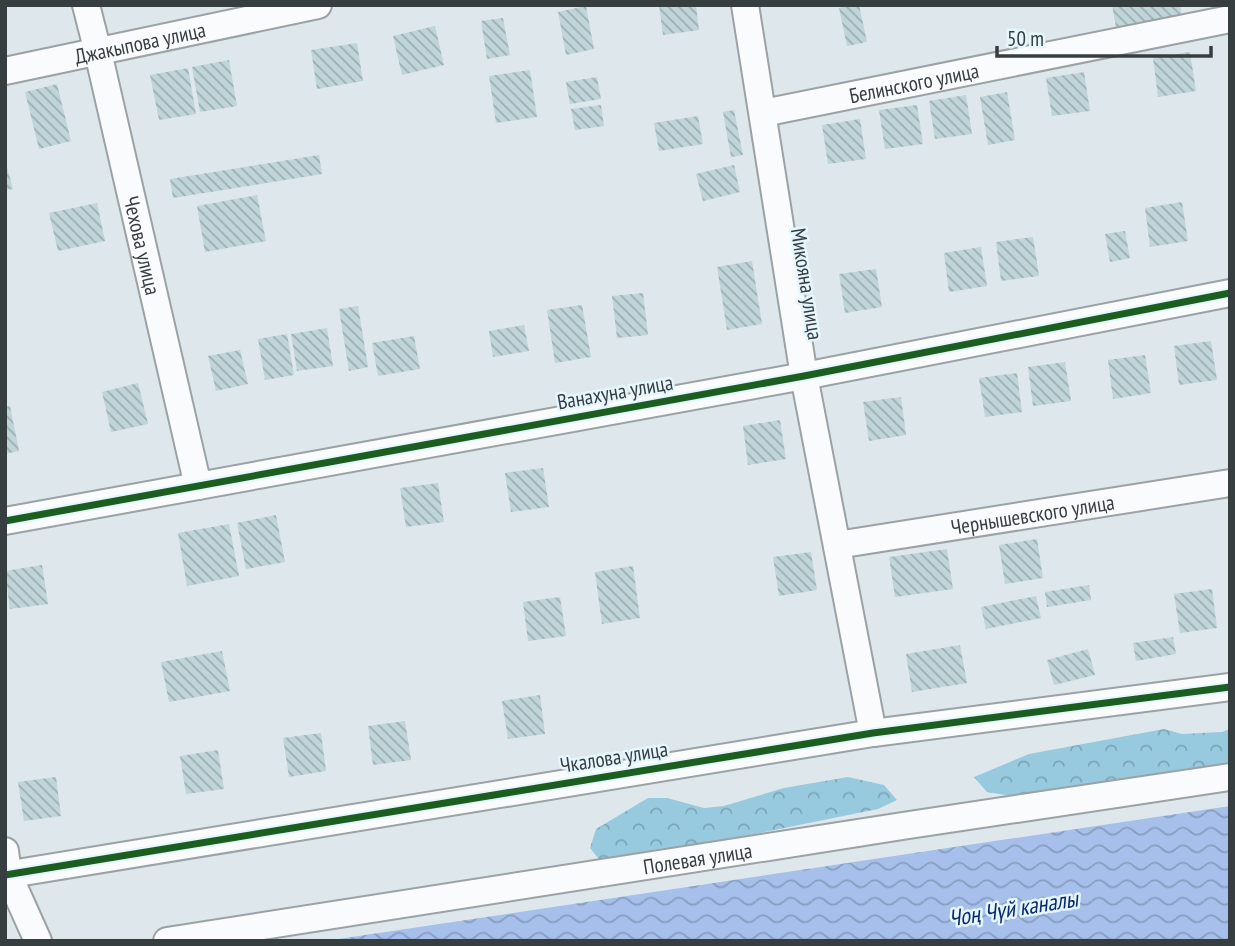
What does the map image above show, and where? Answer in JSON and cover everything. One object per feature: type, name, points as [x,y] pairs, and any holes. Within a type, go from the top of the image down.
[{"type":"street","name":"Чехова улица","points":[[86,5],[198,486]]},
{"type":"street","name":"Джакыпова улица","points":[[5,71],[318,5]]},
{"type":"street","name":"Микояна улица","points":[[745,5],[804,376],[873,733]]},
{"type":"street","name":"Белинского улица","points":[[762,113],[1230,19]]},
{"type":"street","name":"Ванахуна улица","points":[[5,521],[804,376],[1230,293]]},
{"type":"street","name":"Чернышевского улица","points":[[837,545],[1230,483]]},
{"type":"street","name":"Чкалова улица","points":[[6,867],[873,733],[1230,687]]},
{"type":"street","name":"Полевая улица","points":[[167,941],[1230,777]]},
{"type":"street","points":[[6,867],[38,941]]},
{"type":"green space","points":[[1164,729],[1182,734],[1222,732],[1230,729],[1230,769],[1025,798],[987,792],[974,777],[1029,754]]},
{"type":"green space","points":[[848,777],[884,785],[897,800],[878,809],[603,864],[590,848],[596,829],[648,798],[667,798],[704,808],[724,806],[784,788]]},
{"type":"water","name":"Чоң Чүй каналы","points":[[1230,806],[1230,941],[325,941]]},
{"type":"building","points":[[659,5],[696,5],[699,30],[663,35]]},
{"type":"building","points":[[859,5],[867,42],[847,46],[839,8]]},
{"type":"building","points":[[1112,5],[1180,5],[1184,25],[1118,38]]},
{"type":"building","points":[[586,6],[594,49],[566,55],[558,12]]},
{"type":"building","points":[[503,18],[510,55],[487,59],[481,21]]},
{"type":"building","points":[[435,26],[444,65],[402,75],[393,36]]},
{"type":"building","points":[[357,43],[363,81],[317,89],[311,50]]},
{"type":"building","points":[[1190,52],[1196,91],[1158,97],[1153,58]]},
{"type":"building","points":[[229,60],[237,106],[200,112],[192,67]]},
{"type":"building","points":[[188,68],[196,114],[159,120],[150,75]]},
{"type":"building","points":[[530,70],[537,117],[496,123],[489,76]]},
{"type":"building","points":[[1084,72],[1090,111],[1052,116],[1046,78]]},
{"type":"building","points":[[597,77],[601,99],[570,104],[566,82]]},
{"type":"building","points":[[57,84],[71,141],[39,149],[25,92]]},
{"type":"building","points":[[1007,92],[1015,140],[988,145],[980,97]]},
{"type":"building","points":[[966,95],[972,134],[935,139],[929,101]]},
{"type":"building","points":[[601,105],[604,126],[575,130],[571,109]]},
{"type":"building","points":[[917,105],[923,144],[885,149],[879,110]]},
{"type":"building","points":[[734,110],[743,155],[731,157],[723,112]]},
{"type":"building","points":[[698,116],[703,144],[659,151],[654,123]]},
{"type":"building","points":[[860,119],[866,159],[828,164],[822,125]]},
{"type":"building","points":[[319,155],[322,174],[173,198],[170,179]]},
{"type":"building","points":[[5,160],[13,189],[5,190]]},
{"type":"building","points":[[734,165],[740,192],[703,201],[696,174]]},
{"type":"building","points":[[257,195],[266,241],[205,252],[197,206]]},
{"type":"building","points":[[1182,202],[1188,241],[1150,247],[1145,208]]},
{"type":"building","points":[[97,203],[105,241],[58,251],[49,213]]},
{"type":"building","points":[[1125,231],[1130,258],[1110,262],[1105,234]]},
{"type":"building","points":[[1033,237],[1039,276],[1001,281],[996,242]]},
{"type":"building","points":[[981,247],[987,286],[949,292],[944,253]]},
{"type":"building","points":[[752,261],[762,324],[727,330],[717,267]]},
{"type":"building","points":[[876,269],[882,307],[845,313],[839,274]]},
{"type":"building","points":[[643,293],[648,335],[617,338],[612,296]]},
{"type":"building","points":[[582,305],[591,357],[555,363],[547,310]]},
{"type":"building","points":[[358,306],[368,367],[349,371],[339,309]]},
{"type":"building","points":[[524,325],[529,351],[493,357],[489,331]]},
{"type":"building","points":[[327,328],[333,366],[297,371],[291,334]]},
{"type":"building","points":[[287,334],[294,375],[265,380],[258,339]]},
{"type":"building","points":[[414,336],[420,369],[378,376],[372,343]]},
{"type":"building","points":[[1211,341],[1217,380],[1179,385],[1174,346]]},
{"type":"building","points":[[240,350],[248,384],[216,391],[208,356]]},
{"type":"building","points":[[1145,355],[1151,393],[1113,399],[1108,360]]},
{"type":"building","points":[[1065,362],[1071,401],[1033,406],[1028,367]]},
{"type":"building","points":[[1017,373],[1022,412],[985,417],[979,378]]},
{"type":"building","points":[[138,383],[148,424],[111,432],[102,392]]},
{"type":"building","points":[[901,397],[906,435],[869,441],[863,402]]},
{"type":"building","points":[[10,406],[19,451],[5,454],[5,407]]},
{"type":"building","points":[[780,420],[786,459],[748,465],[743,426]]},
{"type":"building","points":[[543,468],[549,507],[511,512],[505,473]]},
{"type":"building","points":[[438,483],[444,522],[406,527],[400,488]]},
{"type":"building","points":[[276,515],[285,562],[246,569],[237,523]]},
{"type":"building","points":[[229,524],[239,576],[187,586],[178,533]]},
{"type":"building","points":[[1037,539],[1043,578],[1005,584],[999,545]]},
{"type":"building","points":[[947,549],[953,589],[895,597],[889,557]]},
{"type":"building","points":[[811,552],[817,590],[779,596],[773,557]]},
{"type":"building","points":[[42,565],[48,604],[10,609],[5,571]]},
{"type":"building","points":[[633,566],[640,618],[602,624],[595,572]]},
{"type":"building","points":[[1089,585],[1091,600],[1047,607],[1045,592]]},
{"type":"building","points":[[1212,589],[1217,628],[1180,633],[1174,594]]},
{"type":"building","points":[[1036,596],[1041,618],[986,629],[981,607]]},
{"type":"building","points":[[560,597],[566,636],[528,641],[523,602]]},
{"type":"building","points":[[1173,637],[1176,654],[1136,661],[1133,643]]},
{"type":"building","points":[[960,645],[967,683],[912,692],[906,654]]},
{"type":"building","points":[[1088,649],[1095,675],[1054,685],[1047,660]]},
{"type":"building","points":[[222,651],[230,691],[169,702],[161,662]]},
{"type":"building","points":[[540,695],[545,734],[508,739],[502,701]]},
{"type":"building","points":[[405,721],[411,760],[373,765],[368,726]]},
{"type":"building","points":[[321,733],[326,771],[289,777],[283,738]]},
{"type":"building","points":[[218,750],[224,789],[186,794],[180,756]]},
{"type":"building","points":[[56,777],[61,816],[24,821],[18,782]]},
{"type":"cycle path","points":[[5,521],[804,376],[1230,293]]},
{"type":"cycle path","points":[[5,875],[873,733],[1230,687]]}]
